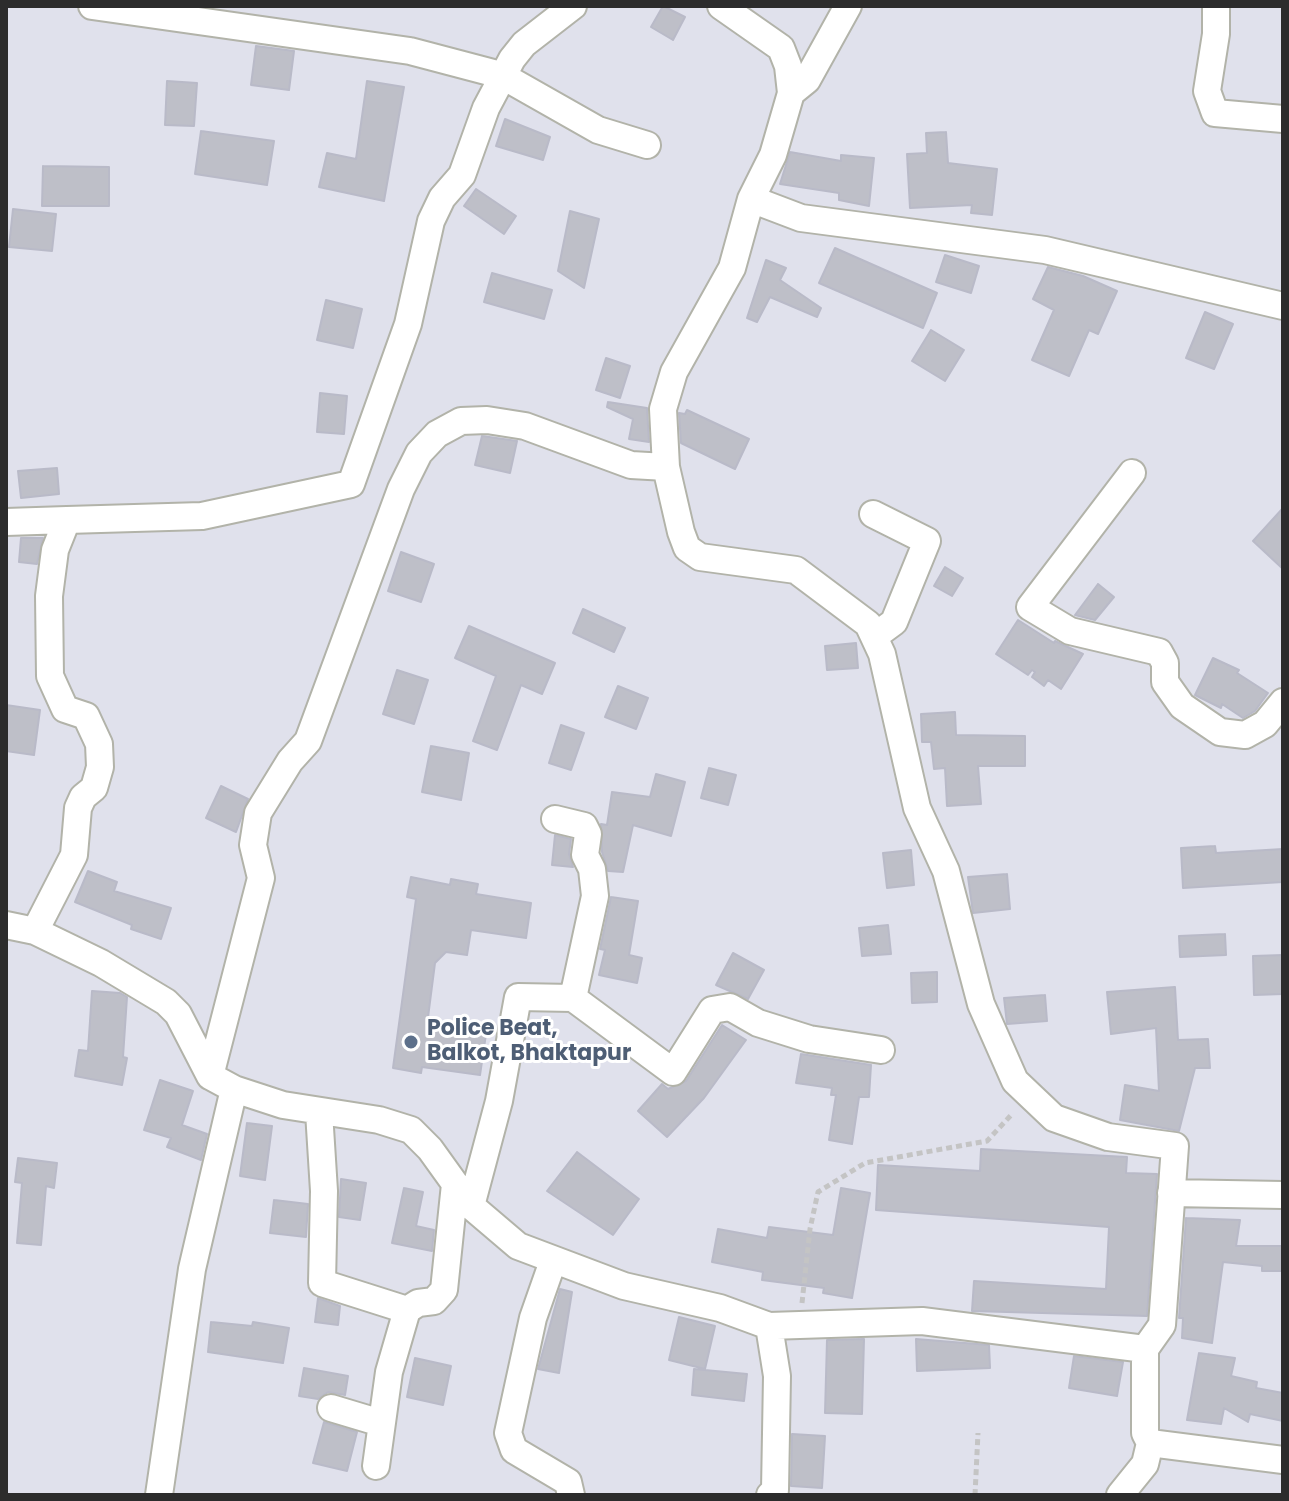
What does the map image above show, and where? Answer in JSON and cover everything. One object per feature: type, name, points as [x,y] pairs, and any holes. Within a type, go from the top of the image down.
[{"type":"street","points":[[92,6],[410,51],[501,75],[598,130],[647,145]]},
{"type":"street","points":[[6,522],[202,516],[351,484],[408,324],[431,221],[442,198],[462,175],[501,75],[524,44],[573,6]]},
{"type":"street","points":[[721,6],[781,48],[788,66],[791,93],[773,155],[751,199],[732,268],[674,372],[663,409],[666,467],[687,548],[700,557],[796,570],[868,624],[875,636],[917,808],[946,871],[981,1004],[1015,1081],[1054,1118],[1108,1137],[1175,1146],[1162,1325],[1145,1349],[1145,1433],[1150,1443],[1145,1464],[1120,1495]]},
{"type":"street","points":[[791,93],[807,80],[848,6]]},
{"type":"street","points":[[1216,6],[1216,34],[1207,91],[1215,113],[1283,119]]},
{"type":"street","points":[[751,199],[801,218],[1045,250],[1283,306]]},
{"type":"street","points":[[210,1076],[261,878],[260,861],[253,845],[258,813],[290,761],[308,741],[401,489],[419,453],[437,434],[461,421],[487,420],[538,430],[631,465],[666,467]]},
{"type":"street","points":[[1132,473],[1030,607],[1070,631],[1159,652],[1165,663],[1165,682],[1182,706],[1220,732],[1245,735],[1265,724],[1283,702]]},
{"type":"street","points":[[873,514],[927,541],[894,622],[875,636]]},
{"type":"street","points":[[35,931],[74,855],[78,808],[83,797],[94,788],[100,767],[99,744],[86,716],[65,709],[50,676],[49,596],[55,550],[67,520]]},
{"type":"street","points":[[555,819],[584,826],[588,834],[585,855],[592,869],[595,896],[573,998]]},
{"type":"street","points":[[6,925],[35,931],[101,963],[166,1002],[178,1014],[210,1076],[234,1089],[319,1112],[379,1120],[411,1130],[471,1206],[518,1246],[553,1261],[624,1286],[720,1308],[769,1326],[922,1321],[1145,1349]]},
{"type":"street","points":[[471,1206],[499,1101],[518,997],[573,998],[673,1072],[712,1010],[730,1007],[758,1023],[809,1039],[881,1050]]},
{"type":"street","points":[[159,1495],[192,1269],[234,1089]]},
{"type":"street","points":[[319,1112],[324,1191],[322,1283],[407,1310]]},
{"type":"street","points":[[376,1466],[389,1372],[407,1310],[418,1303],[434,1301],[444,1290],[455,1184]]},
{"type":"street","points":[[1171,1193],[1283,1195]]},
{"type":"street","points":[[553,1261],[533,1318],[508,1433],[514,1450],[568,1482],[571,1495]]},
{"type":"street","points":[[769,1326],[777,1376],[775,1490],[770,1495]]},
{"type":"street","points":[[331,1408],[381,1423]]},
{"type":"street","points":[[1150,1443],[1283,1460]]},
{"type":"path","points":[[799,1325],[810,1229],[818,1192],[865,1163],[987,1141],[1013,1117],[1015,1081]]},
{"type":"path","points":[[975,1495],[978,1433]]},
{"type":"building","points":[[663,6],[685,17],[673,40],[651,27]]},
{"type":"building","points":[[256,46],[294,51],[289,90],[251,85]]},
{"type":"building","points":[[167,81],[197,83],[194,126],[165,125]]},
{"type":"building","points":[[367,81],[404,87],[384,201],[319,187],[327,153],[356,159]]},
{"type":"building","points":[[505,119],[550,137],[543,160],[496,146]]},
{"type":"building","points":[[201,131],[274,141],[267,185],[195,174]]},
{"type":"building","points":[[946,132],[948,163],[997,169],[992,215],[971,213],[972,205],[910,208],[907,154],[927,153],[926,133]]},
{"type":"building","points":[[790,152],[841,161],[841,155],[874,158],[869,206],[839,200],[839,193],[780,184]]},
{"type":"building","points":[[43,166],[109,167],[109,206],[42,206]]},
{"type":"building","points":[[476,189],[516,216],[504,234],[464,206]]},
{"type":"building","points":[[13,209],[56,214],[52,251],[9,247]]},
{"type":"building","points":[[570,211],[599,219],[584,288],[558,271]]},
{"type":"building","points":[[835,248],[937,293],[923,328],[819,283]]},
{"type":"building","points":[[945,255],[979,266],[971,293],[936,282]]},
{"type":"building","points":[[766,260],[786,268],[780,280],[821,308],[817,317],[770,297],[757,322],[747,318]]},
{"type":"building","points":[[1048,267],[1083,276],[1117,291],[1098,334],[1089,330],[1069,376],[1032,360],[1054,310],[1033,299]]},
{"type":"building","points":[[492,273],[552,290],[544,319],[484,302]]},
{"type":"building","points":[[326,300],[362,309],[353,348],[317,340]]},
{"type":"building","points":[[1205,312],[1233,324],[1214,369],[1186,358]]},
{"type":"building","points":[[931,330],[964,350],[945,381],[912,361]]},
{"type":"building","points":[[606,358],[630,366],[620,398],[596,390]]},
{"type":"building","points":[[320,393],[347,396],[344,434],[317,432]]},
{"type":"building","points":[[608,402],[647,408],[649,442],[629,439],[633,419],[607,407]]},
{"type":"building","points":[[687,410],[749,439],[735,469],[681,443],[679,413],[685,414]]},
{"type":"building","points":[[482,436],[517,441],[510,473],[475,465]]},
{"type":"building","points":[[57,468],[59,494],[21,498],[18,471]]},
{"type":"building","points":[[1283,508],[1283,569],[1253,541]]},
{"type":"building","points":[[21,538],[43,538],[37,564],[19,562]]},
{"type":"building","points":[[401,552],[434,564],[421,602],[388,591]]},
{"type":"building","points":[[945,567],[963,578],[952,596],[934,586]]},
{"type":"building","points":[[1098,584],[1114,597],[1095,620],[1075,615]]},
{"type":"building","points":[[583,609],[625,628],[614,652],[573,633]]},
{"type":"building","points":[[1018,620],[1054,643],[1083,654],[1061,689],[1048,680],[1044,686],[1032,677],[1035,672],[1032,670],[1028,675],[996,654]]},
{"type":"building","points":[[469,626],[555,663],[542,694],[521,685],[497,750],[473,741],[496,676],[455,658]]},
{"type":"building","points":[[856,643],[858,668],[827,670],[825,646]]},
{"type":"building","points":[[1213,658],[1239,670],[1237,673],[1268,693],[1255,711],[1243,718],[1222,704],[1221,708],[1195,695]]},
{"type":"building","points":[[397,670],[428,680],[414,724],[383,714]]},
{"type":"building","points":[[618,686],[648,698],[636,729],[605,717]]},
{"type":"building","points":[[6,705],[40,710],[34,755],[6,751]]},
{"type":"building","points":[[955,712],[956,735],[1025,736],[1025,766],[978,766],[981,804],[947,806],[945,768],[934,769],[931,742],[922,742],[921,714]]},
{"type":"building","points":[[561,725],[584,733],[571,770],[549,763]]},
{"type":"building","points":[[431,746],[469,753],[461,800],[422,792]]},
{"type":"building","points":[[709,768],[736,775],[728,805],[701,798]]},
{"type":"building","points":[[656,774],[685,782],[671,836],[633,825],[623,872],[608,871],[602,852],[601,824],[607,825],[612,792],[650,797]]},
{"type":"building","points":[[221,786],[248,799],[236,832],[206,818]]},
{"type":"building","points":[[555,835],[571,839],[569,854],[573,867],[552,865]]},
{"type":"building","points":[[1215,846],[1216,853],[1283,849],[1283,882],[1183,888],[1181,848]]},
{"type":"building","points":[[911,850],[914,885],[887,888],[883,853]]},
{"type":"building","points":[[88,871],[117,882],[114,891],[171,908],[161,939],[131,929],[132,925],[75,902]]},
{"type":"building","points":[[1007,874],[1010,909],[973,913],[968,877]]},
{"type":"building","points":[[411,877],[450,885],[451,879],[478,884],[476,894],[531,903],[526,938],[471,930],[467,955],[446,952],[435,963],[427,1025],[486,1034],[480,1075],[422,1067],[421,1073],[393,1068],[416,899],[407,897]]},
{"type":"building","points":[[611,897],[638,901],[629,955],[642,958],[637,983],[599,975],[605,950],[600,949]]},
{"type":"building","points":[[888,925],[891,954],[862,956],[859,928]]},
{"type":"building","points":[[1225,934],[1226,955],[1180,957],[1179,936]]},
{"type":"building","points":[[733,953],[764,970],[748,999],[716,985]]},
{"type":"building","points":[[1283,955],[1283,994],[1254,995],[1253,956]]},
{"type":"building","points":[[937,972],[937,1002],[912,1003],[911,973]]},
{"type":"building","points":[[1175,987],[1178,1040],[1208,1039],[1210,1068],[1195,1068],[1179,1131],[1120,1120],[1125,1085],[1159,1091],[1156,1028],[1111,1034],[1107,992]]},
{"type":"building","points":[[92,991],[120,993],[127,997],[123,1057],[127,1058],[122,1085],[75,1076],[79,1050],[88,1051]]},
{"type":"building","points":[[1045,995],[1047,1021],[1007,1024],[1004,998]]},
{"type":"building","points":[[722,1025],[746,1040],[704,1098],[667,1137],[638,1111],[662,1084],[668,1089],[686,1081]]},
{"type":"building","points":[[801,1054],[871,1065],[869,1097],[859,1097],[852,1144],[829,1140],[836,1095],[831,1095],[832,1088],[796,1083]]},
{"type":"building","points":[[160,1080],[193,1091],[182,1125],[207,1134],[201,1160],[167,1147],[171,1138],[144,1130]]},
{"type":"building","points":[[247,1123],[272,1126],[265,1180],[240,1176]]},
{"type":"building","points":[[981,1149],[1127,1157],[1126,1173],[1157,1174],[1147,1316],[972,1311],[974,1281],[1106,1289],[1109,1227],[876,1210],[878,1165],[980,1171]]},
{"type":"building","points":[[577,1152],[639,1199],[613,1235],[547,1191]]},
{"type":"building","points":[[18,1158],[57,1163],[54,1188],[46,1186],[41,1245],[17,1243],[22,1183],[15,1182]]},
{"type":"building","points":[[341,1179],[366,1183],[360,1220],[339,1217]]},
{"type":"building","points":[[404,1188],[423,1192],[416,1226],[434,1230],[432,1251],[392,1243]]},
{"type":"building","points":[[841,1188],[870,1193],[852,1298],[823,1293],[824,1288],[762,1280],[763,1272],[712,1262],[718,1229],[767,1238],[769,1227],[833,1235]]},
{"type":"building","points":[[274,1200],[308,1204],[306,1237],[270,1233]]},
{"type":"building","points":[[1186,1218],[1240,1220],[1236,1246],[1283,1246],[1283,1271],[1262,1271],[1262,1266],[1223,1262],[1212,1343],[1182,1338],[1183,1318],[1179,1318]]},
{"type":"building","points":[[560,1289],[572,1292],[559,1373],[538,1369]]},
{"type":"building","points":[[318,1298],[340,1306],[338,1325],[315,1322]]},
{"type":"building","points":[[679,1317],[715,1326],[705,1369],[669,1360]]},
{"type":"building","points":[[211,1322],[252,1326],[253,1322],[289,1328],[283,1363],[208,1352]]},
{"type":"building","points":[[864,1339],[862,1414],[825,1413],[827,1340]]},
{"type":"building","points":[[916,1339],[989,1345],[990,1368],[917,1371]]},
{"type":"building","points":[[1199,1353],[1235,1358],[1231,1376],[1257,1382],[1256,1388],[1283,1393],[1283,1421],[1250,1414],[1248,1422],[1224,1408],[1221,1424],[1187,1420]]},
{"type":"building","points":[[1074,1356],[1123,1362],[1117,1396],[1069,1388]]},
{"type":"building","points":[[415,1358],[451,1366],[443,1405],[407,1397]]},
{"type":"building","points":[[304,1368],[348,1376],[345,1395],[328,1392],[318,1399],[299,1396]]},
{"type":"building","points":[[694,1369],[747,1374],[744,1401],[692,1395]]},
{"type":"building","points":[[324,1422],[357,1432],[347,1471],[313,1463]]},
{"type":"building","points":[[792,1434],[825,1436],[822,1488],[791,1486]]},
{"type":"place","name":"Police Beat, Balkot, Bhaktapur","points":[[411,1042]]}]
